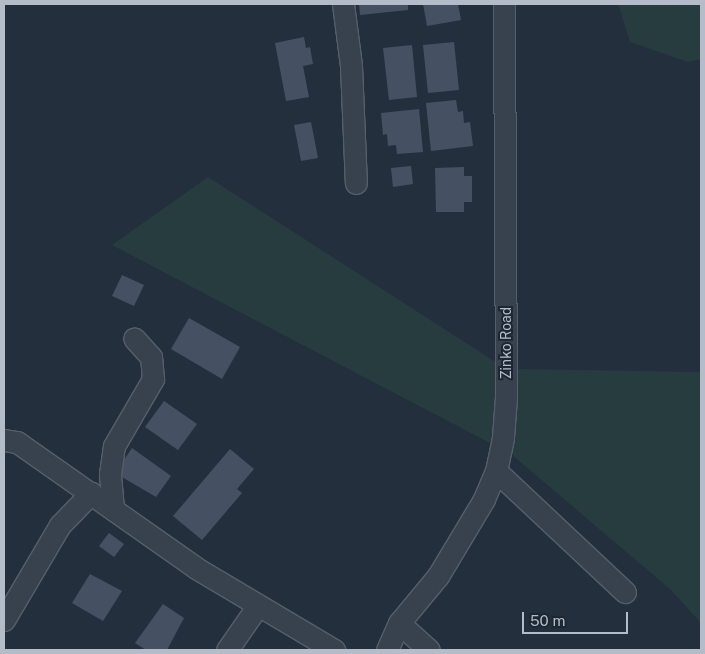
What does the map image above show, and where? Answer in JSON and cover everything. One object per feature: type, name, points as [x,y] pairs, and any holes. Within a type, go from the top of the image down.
[{"type":"street","points":[[343,4],[351,66],[356,183]]},
{"type":"street","name":"Zinko Road","points":[[387,650],[399,624],[438,576],[484,499],[496,471],[506,397],[504,4]]},
{"type":"street","points":[[113,509],[110,474],[114,446],[153,379],[151,357],[134,338]]},
{"type":"street","points":[[4,440],[17,442],[257,607],[334,650]]},
{"type":"street","points":[[496,471],[626,592]]},
{"type":"street","points":[[4,620],[60,525],[91,493]]},
{"type":"street","points":[[227,650],[257,607]]},
{"type":"street","points":[[399,624],[429,650]]},
{"type":"green space","points":[[618,4],[701,4],[701,59],[688,62],[630,42]]},
{"type":"green space","points":[[208,177],[494,361],[513,369],[701,372],[701,623],[671,590],[511,454],[112,245]]},
{"type":"building","points":[[359,4],[408,4],[408,10],[360,15]]},
{"type":"building","points":[[423,4],[458,4],[461,20],[427,26]]},
{"type":"building","points":[[304,37],[306,48],[310,47],[313,64],[303,66],[309,97],[286,101],[275,43]]},
{"type":"building","points":[[454,42],[459,90],[428,93],[423,45]]},
{"type":"building","points":[[412,45],[417,97],[389,100],[383,48]]},
{"type":"building","points":[[456,100],[458,112],[463,111],[464,123],[470,122],[473,146],[431,151],[426,103]]},
{"type":"building","points":[[419,109],[423,152],[397,154],[396,145],[388,146],[387,134],[383,135],[381,113]]},
{"type":"building","points":[[311,122],[318,158],[301,161],[294,125]]},
{"type":"building","points":[[411,166],[413,184],[393,187],[391,168]]},
{"type":"building","points":[[464,167],[464,176],[472,176],[472,202],[464,202],[464,212],[436,212],[435,168]]},
{"type":"building","points":[[122,275],[144,285],[134,306],[112,296]]},
{"type":"building","points":[[189,318],[240,347],[222,379],[171,349]]},
{"type":"building","points":[[164,401],[197,424],[178,450],[145,427]]},
{"type":"building","points":[[132,448],[171,476],[156,497],[115,473]]},
{"type":"building","points":[[230,449],[254,469],[237,489],[242,493],[202,540],[173,516]]},
{"type":"building","points":[[109,533],[124,544],[114,557],[99,546]]},
{"type":"building","points":[[90,574],[122,591],[103,621],[72,603]]},
{"type":"building","points":[[163,604],[184,618],[167,650],[146,650],[135,643]]}]
